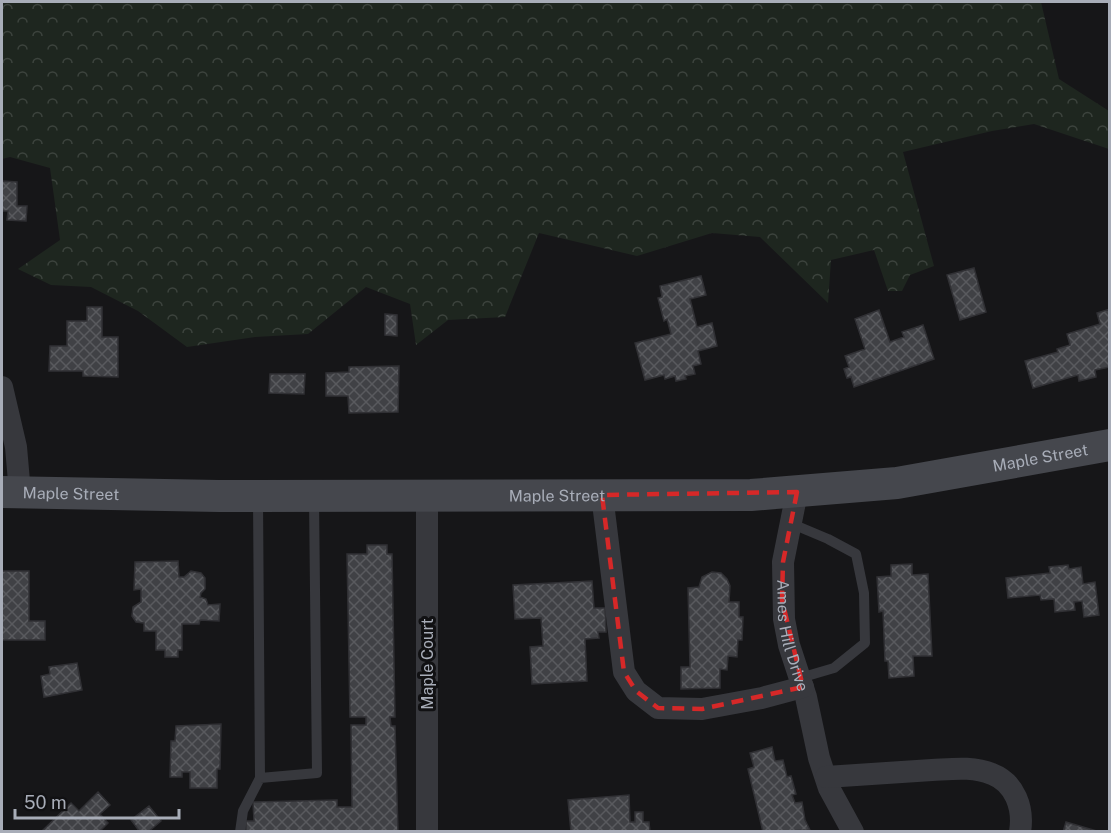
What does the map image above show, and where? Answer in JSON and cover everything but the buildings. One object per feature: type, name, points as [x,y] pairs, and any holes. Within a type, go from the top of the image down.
[{"type":"main road","name":"Maple Street","points":[[11,492],[314,496],[752,495],[897,483],[1110,445]]},
{"type":"street","points":[[2,387],[16,447],[11,492]]},
{"type":"street","name":"Ames Hill Drive","points":[[797,492],[783,562],[782,600],[789,645],[802,683],[819,758],[837,804],[853,831]]},
{"type":"street","points":[[602,495],[624,672],[636,691],[658,708],[702,709],[762,698],[802,683]]},
{"type":"street","name":"Maple Court","points":[[427,496],[427,831]]},
{"type":"street","points":[[826,777],[951,768],[984,771],[1002,780],[1011,789],[1020,811],[1020,831]]},
{"type":"lane","points":[[240,831],[243,811],[260,778],[258,495]]},
{"type":"lane","points":[[260,778],[317,773],[314,496]]},
{"type":"lane","points":[[790,523],[856,554],[864,593],[865,643],[834,668],[802,683]]},
{"type":"highlighted area","points":[[797,492],[783,562],[782,600],[803,687],[702,709],[658,708],[636,691],[624,672],[602,495]]},
{"type":"green space","points":[[2,2],[1041,2],[1059,79],[1109,111],[1109,149],[1034,124],[992,131],[903,152],[934,266],[910,275],[902,291],[888,291],[874,250],[831,260],[828,303],[760,237],[712,233],[637,256],[539,233],[505,317],[448,320],[416,345],[410,304],[366,287],[308,334],[255,337],[187,347],[138,311],[91,287],[51,285],[18,269],[60,240],[50,168],[10,157],[2,159]]}]
